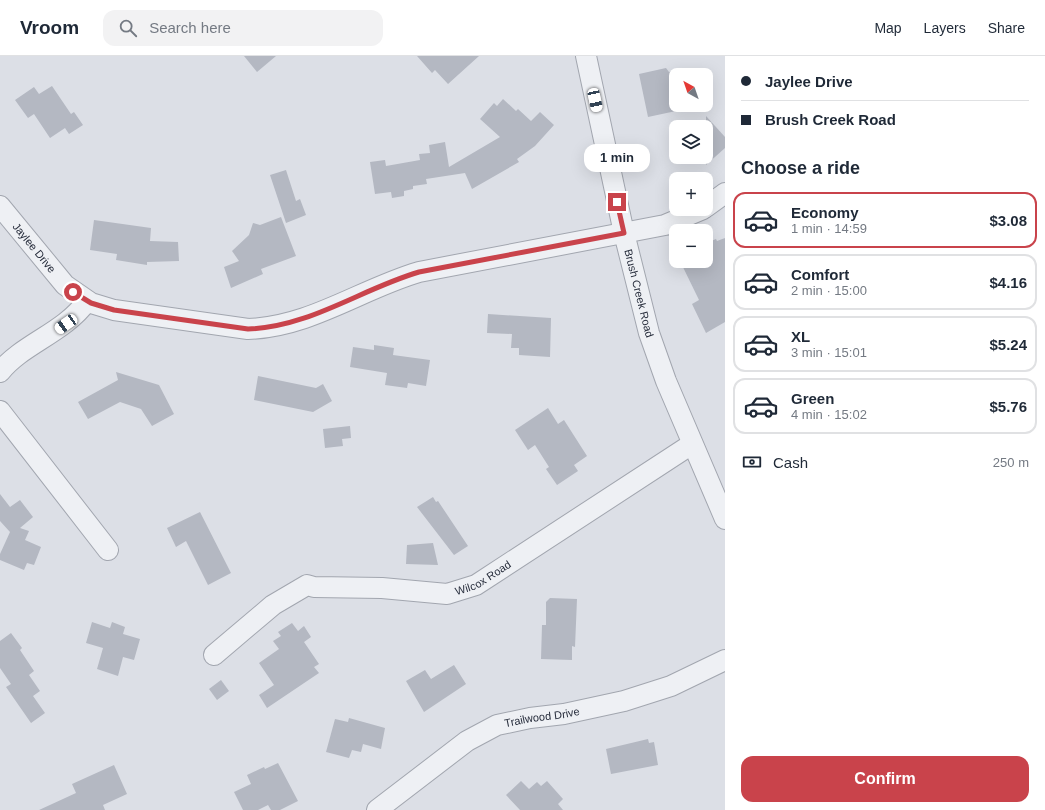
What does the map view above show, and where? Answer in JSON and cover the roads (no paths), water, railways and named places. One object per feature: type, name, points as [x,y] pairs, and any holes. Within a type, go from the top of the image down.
[{"type":"street","name":"Brush Creek Road","points":[[586,56],[624,233],[653,346],[692,444],[725,519]]},
{"type":"street","points":[[713,202],[725,193]]},
{"type":"street","name":"Jaylee Drive","points":[[0,206],[57,276],[73,292],[87,301],[114,310],[248,329],[268,328],[309,317],[389,282],[419,272],[665,225],[686,216]]},
{"type":"street","points":[[0,372],[11,361],[66,324],[80,311],[87,301]]},
{"type":"street","points":[[0,411],[108,550]]},
{"type":"street","name":"Wilcox Road","points":[[214,655],[273,606],[307,585],[314,587],[382,588],[447,594],[476,585],[692,444]]},
{"type":"street","name":"Trailwood Drive","points":[[377,810],[467,741],[497,725],[530,718],[564,714],[624,701],[671,686],[725,660]]}]
